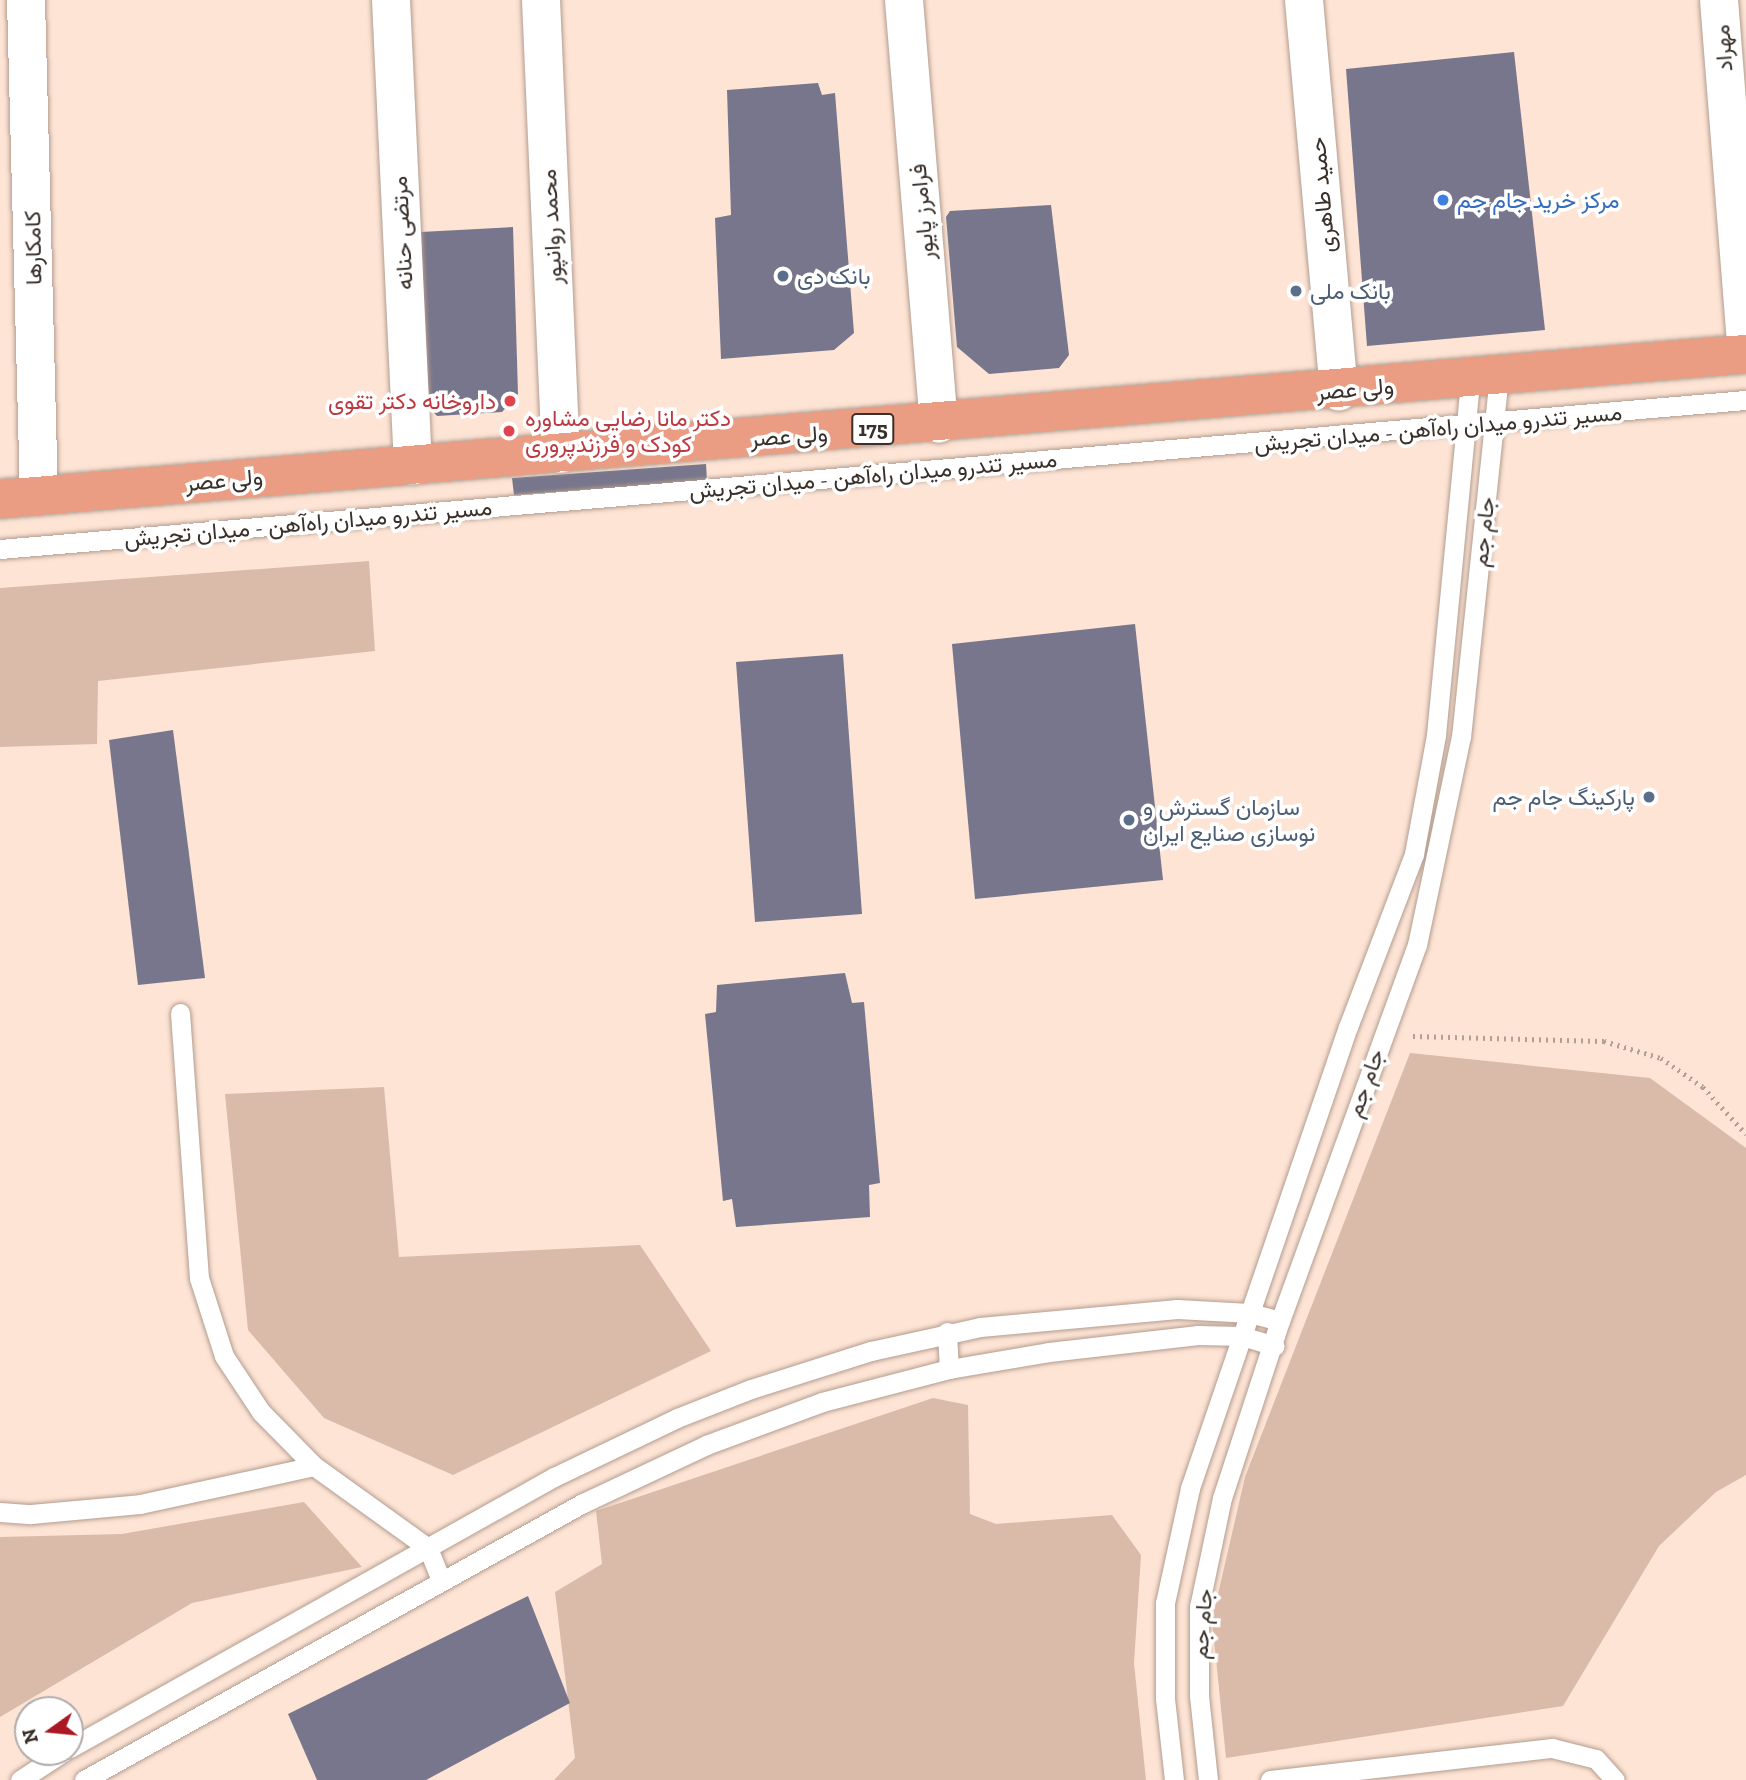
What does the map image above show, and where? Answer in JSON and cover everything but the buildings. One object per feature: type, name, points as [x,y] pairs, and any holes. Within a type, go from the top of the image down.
[{"type":"main road","name":"ولی عصر","points":[[0,499],[1339,391],[1746,354]]},
{"type":"street","name":"کامکارها","points":[[26,0],[39,495]]},
{"type":"street","name":"مرتضی حنانه","points":[[391,0],[414,465]]},
{"type":"street","name":"محمد روانپور","points":[[541,0],[561,454]]},
{"type":"street","name":"فرامرز پایور","points":[[904,0],[939,424]]},
{"type":"street","name":"حمید طاهری","points":[[1304,0],[1339,391]]},
{"type":"street","name":"مهراد","points":[[1719,0],[1746,346]]},
{"type":"lane","name":"جام جم","points":[[1208,1780],[1199,1696],[1199,1607],[1222,1498],[1280,1321],[1381,1037],[1417,945],[1461,737],[1494,423],[1485,377]]},
{"type":"lane","name":"جام جم","points":[[1174,1780],[1166,1698],[1165,1603],[1190,1488],[1348,1027],[1414,854],[1436,735],[1468,426],[1485,377]]},
{"type":"lane","name":"مسیر تندرو میدان راه‌آهن - میدان تجریش","points":[[0,549],[1468,426],[1746,400]]},
{"type":"lane","points":[[1436,735],[1461,737]]},
{"type":"lane","points":[[180,1013],[199,1278],[224,1356],[261,1412],[314,1466],[428,1548],[441,1581]]},
{"type":"lane","points":[[84,1740],[554,1477],[677,1418],[871,1351],[947,1332],[1177,1310],[1250,1313],[1280,1321]]},
{"type":"lane","points":[[947,1332],[949,1369]]},
{"type":"lane","points":[[84,1780],[583,1503],[706,1446],[821,1402],[949,1369],[1076,1349],[1198,1335],[1242,1335],[1274,1346]]},
{"type":"lane","points":[[0,1512],[30,1514],[140,1504],[314,1466]]},
{"type":"lane","points":[[1270,1780],[1552,1748],[1596,1759],[1615,1780]]},
{"type":"lane","points":[[20,1780],[42,1766]]},
{"type":"path","points":[[1381,1037],[1604,1041],[1661,1058],[1703,1087],[1746,1134]]},
{"type":"shaded area","points":[[369,561],[375,651],[98,681],[97,744],[0,747],[0,588]]},
{"type":"shaded area","points":[[1410,1053],[1650,1078],[1746,1148],[1746,1475],[1716,1492],[1659,1546],[1563,1706],[1226,1758],[1212,1620],[1245,1477]]},
{"type":"shaded area","points":[[384,1087],[399,1257],[640,1245],[711,1351],[453,1475],[324,1418],[248,1330],[225,1094]]},
{"type":"shaded area","points":[[933,1398],[968,1405],[970,1514],[996,1524],[1112,1515],[1141,1555],[1134,1663],[1146,1780],[554,1780],[575,1758],[555,1592],[602,1564],[596,1511]]},
{"type":"shaded area","points":[[304,1502],[362,1567],[192,1603],[35,1696],[14,1696],[14,1709],[0,1717],[0,1537],[122,1534]]},
{"type":"place","name":"مرکز خرید جام جم","points":[[1443,200]]},
{"type":"place","name":"بانک دی","points":[[783,276]]},
{"type":"place","name":"بانک ملی","points":[[1296,291]]},
{"type":"place","name":"داروخانه دکتر تقوی","points":[[510,401]]},
{"type":"place","name":"دکتر مانا رضایی مشاوره کودک و فرزندپروری","points":[[509,431]]},
{"type":"place","name":"پارکینگ جام جم","points":[[1649,797]]},
{"type":"place","name":"سازمان گسترش و نوسازی صنایع ایران","points":[[1129,820]]}]
